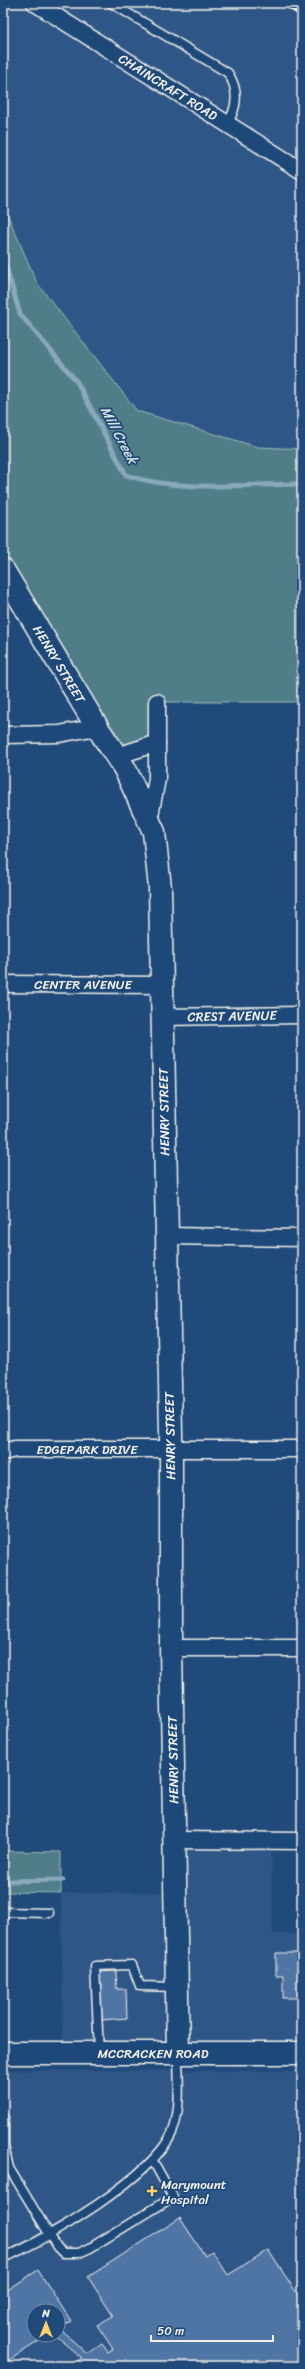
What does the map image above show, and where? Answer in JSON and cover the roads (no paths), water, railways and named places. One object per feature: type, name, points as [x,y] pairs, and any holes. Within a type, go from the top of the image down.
[{"type":"street","name":"CHAINCRAFT ROAD","points":[[35,3],[302,171]]},
{"type":"street","name":"HENRY STREET","points":[[3,570],[125,769],[154,832],[160,888],[167,1236],[171,1450],[171,1648],[178,2053]]},
{"type":"street","name":"HENRY STREET","points":[[149,821],[157,779],[157,702]]},
{"type":"street","points":[[3,735],[59,734],[98,727]]},
{"type":"street","points":[[117,756],[157,743]]},
{"type":"street","name":"CENTER AVENUE","points":[[3,984],[162,985]]},
{"type":"street","name":"CREST AVENUE","points":[[162,1017],[302,1015]]},
{"type":"street","points":[[167,1236],[302,1238]]},
{"type":"street","name":"EDGEPARK DRIVE","points":[[3,1452],[15,1449],[302,1449]]},
{"type":"street","points":[[171,1648],[302,1648]]},
{"type":"street","points":[[174,1840],[302,1841]]},
{"type":"street","name":"MCCRACKEN ROAD","points":[[3,2053],[302,2053]]},
{"type":"lane","points":[[111,3],[228,73],[234,82],[236,104],[227,124]]},
{"type":"lane","points":[[3,1912],[49,1913]]},
{"type":"lane","points":[[99,2053],[95,1966],[132,1965],[140,1986],[177,1987]]},
{"type":"lane","points":[[3,2258],[50,2235],[138,2175],[153,2161],[172,2133],[176,2119],[178,2053]]},
{"type":"lane","points":[[4,2118],[4,2146],[10,2168],[50,2235],[64,2253],[79,2253],[173,2197],[153,2161]]},
{"type":"waterway","name":"Mill Creek","points":[[3,257],[20,314],[77,382],[126,475],[147,481],[190,486],[302,484]]},
{"type":"waterway","points":[[3,1881],[63,1880]]},
{"type":"railway","points":[[281,3],[302,16]]},
{"type":"place","name":"Marymount Hospital","points":[[152,2191]]}]
